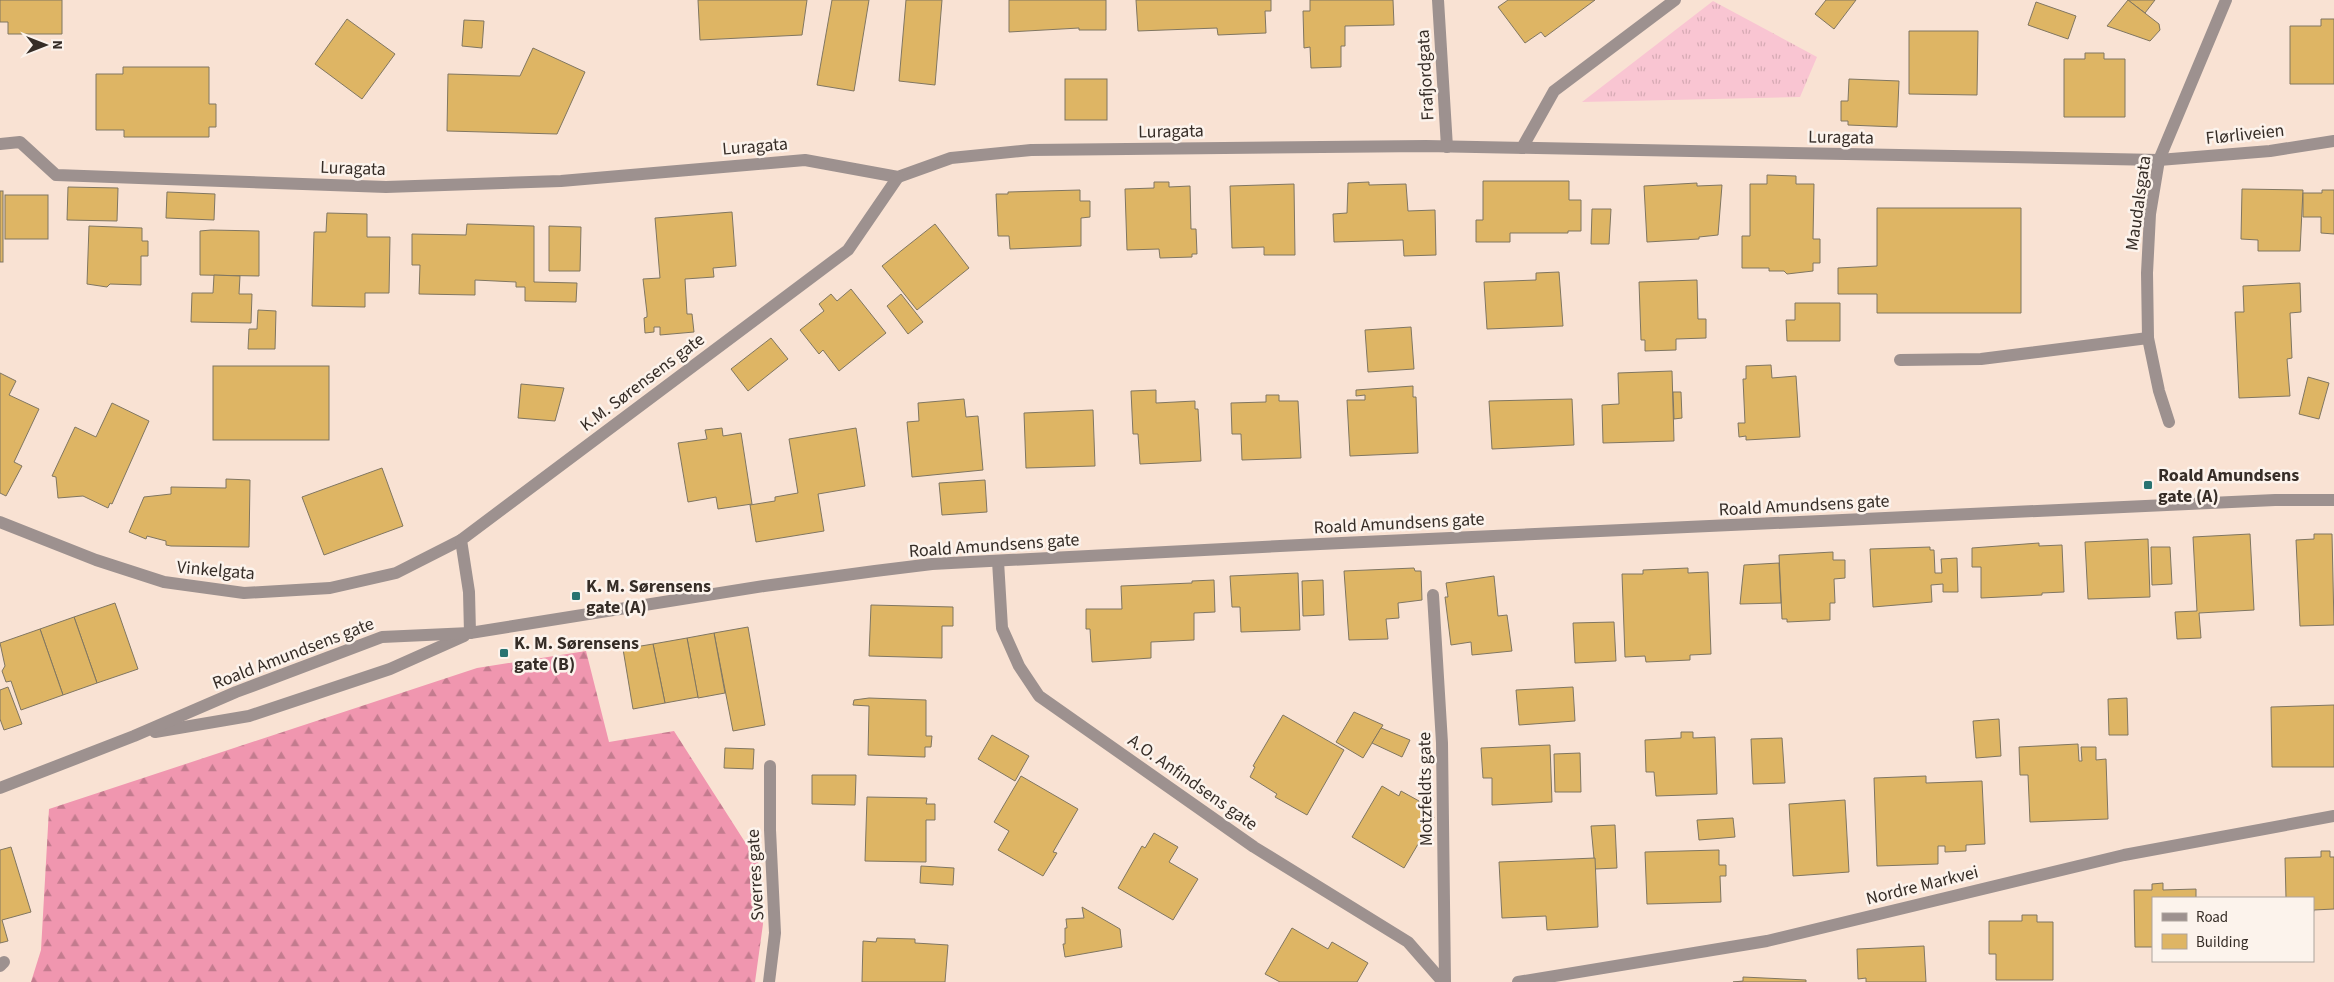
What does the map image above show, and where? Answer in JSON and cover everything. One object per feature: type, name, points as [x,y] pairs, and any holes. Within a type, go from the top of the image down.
[{"type":"street","name":"Frafjordgata","points":[[1438,0],[1447,147]]},
{"type":"street","points":[[1522,148],[1554,91],[1675,0]]},
{"type":"street","name":"Maudalsgata","points":[[2169,422],[2159,391],[2148,338],[2148,244],[2150,214],[2159,160],[2226,0]]},
{"type":"street","name":"Flørliveien","points":[[2159,160],[2270,150],[2334,141]]},
{"type":"street","name":"Luragata","points":[[0,144],[20,142],[56,175],[366,186],[560,181],[805,160],[898,177],[951,158],[1031,150],[1447,147],[2159,160]]},
{"type":"street","name":"K.M. Sørensens gate","points":[[461,540],[848,250],[898,177]]},
{"type":"street","points":[[1900,360],[1981,359],[2148,338]]},
{"type":"street","name":"Roald Amundsens gate","points":[[0,788],[134,736],[236,692],[382,637],[470,633],[764,586],[932,564],[2247,502],[2334,500]]},
{"type":"street","name":"Vinkelgata","points":[[0,522],[96,560],[164,582],[244,593],[330,588],[396,573],[461,540]]},
{"type":"street","points":[[461,540],[469,592],[470,633]]},
{"type":"street","name":"A.O. Anfindsens gate","points":[[998,561],[1002,628],[1019,666],[1039,696],[1254,847],[1408,942],[1444,982]]},
{"type":"street","name":"Motzfeldts gate","points":[[1433,595],[1442,743],[1444,982]]},
{"type":"street","name":"Roald Amundsens gate","points":[[134,736],[249,716],[390,669],[470,633]]},
{"type":"street","name":"Sverres gate","points":[[769,982],[775,933],[770,830],[770,766]]},
{"type":"street","name":"Nordre Markvei","points":[[1518,982],[1766,941],[2124,854],[2334,816]]},
{"type":"green space","points":[[1713,1],[1817,57],[1800,97],[1582,102]]},
{"type":"green space","points":[[586,651],[609,742],[674,731],[759,864],[763,924],[755,982],[31,982],[41,950],[49,809],[477,668]]},
{"type":"building","points":[[0,0],[62,0],[62,34],[8,34],[8,22],[0,22]]},
{"type":"building","points":[[698,0],[807,0],[802,35],[700,40]]},
{"type":"building","points":[[832,0],[869,0],[854,91],[817,85]]},
{"type":"building","points":[[906,0],[942,0],[935,85],[899,81]]},
{"type":"building","points":[[1009,0],[1106,0],[1106,30],[1079,30],[1079,28],[1009,32]]},
{"type":"building","points":[[1136,0],[1271,0],[1271,11],[1265,11],[1266,33],[1218,35],[1217,28],[1138,31]]},
{"type":"building","points":[[1310,0],[1393,0],[1394,25],[1345,26],[1345,46],[1341,46],[1341,67],[1311,68],[1310,47],[1304,48],[1303,11],[1310,11]]},
{"type":"building","points":[[1508,0],[1595,0],[1545,37],[1541,32],[1525,43],[1498,7]]},
{"type":"building","points":[[1826,0],[1856,0],[1834,29],[1815,14]]},
{"type":"building","points":[[2128,0],[2155,0],[2145,13]]},
{"type":"building","points":[[2128,0],[2159,24],[2160,30],[2150,41],[2107,26]]},
{"type":"building","points":[[2036,2],[2076,16],[2068,39],[2028,25]]},
{"type":"building","points":[[347,19],[395,54],[362,99],[315,64]]},
{"type":"building","points":[[2321,19],[2334,19],[2334,84],[2290,84],[2290,26],[2321,26]]},
{"type":"building","points":[[464,20],[484,21],[482,48],[462,46]]},
{"type":"building","points":[[1909,31],[1978,31],[1977,95],[1909,94]]},
{"type":"building","points":[[533,48],[585,72],[557,134],[447,131],[448,74],[520,76]]},
{"type":"building","points":[[2085,53],[2104,53],[2104,59],[2125,59],[2125,117],[2064,117],[2064,59],[2085,59]]},
{"type":"building","points":[[123,67],[209,67],[209,104],[216,104],[216,127],[209,127],[209,137],[124,137],[124,130],[96,130],[96,74],[123,74]]},
{"type":"building","points":[[1065,79],[1107,79],[1107,120],[1065,120]]},
{"type":"building","points":[[1849,79],[1899,81],[1897,127],[1848,125],[1848,121],[1841,121],[1841,101],[1848,101]]},
{"type":"building","points":[[1767,175],[1796,176],[1796,184],[1814,184],[1813,239],[1820,239],[1820,263],[1813,263],[1813,271],[1787,274],[1784,271],[1769,271],[1769,268],[1742,268],[1742,236],[1750,236],[1750,184],[1767,184]]},
{"type":"building","points":[[1483,181],[1569,181],[1569,200],[1581,200],[1581,231],[1568,231],[1568,233],[1510,233],[1510,242],[1476,242],[1476,220],[1483,220]]},
{"type":"building","points":[[1154,182],[1169,182],[1169,187],[1190,186],[1191,229],[1196,229],[1197,254],[1192,254],[1192,257],[1160,258],[1159,249],[1127,250],[1125,189],[1154,188]]},
{"type":"building","points":[[1369,182],[1369,185],[1406,184],[1408,211],[1435,210],[1436,255],[1404,256],[1403,240],[1334,242],[1333,214],[1347,213],[1348,183]]},
{"type":"building","points":[[1697,183],[1697,186],[1722,185],[1718,235],[1699,237],[1699,239],[1647,242],[1644,186]]},
{"type":"building","points":[[1294,184],[1295,255],[1264,255],[1264,247],[1232,248],[1230,186]]},
{"type":"building","points":[[68,187],[118,188],[117,221],[67,220]]},
{"type":"building","points":[[2242,189],[2303,190],[2300,251],[2258,251],[2258,240],[2241,239]]},
{"type":"building","points":[[1080,190],[1080,201],[1090,201],[1090,217],[1081,218],[1081,246],[1010,249],[1009,236],[998,236],[996,194]]},
{"type":"building","points":[[2322,190],[2334,190],[2334,234],[2321,233],[2321,217],[2303,217],[2303,193],[2322,193]]},
{"type":"building","points":[[0,191],[3,191],[3,262],[0,262]]},
{"type":"building","points":[[167,192],[215,194],[214,220],[166,218]]},
{"type":"building","points":[[5,195],[48,195],[48,239],[5,239]]},
{"type":"building","points":[[1877,208],[2021,208],[2021,313],[1877,313],[1877,294],[1838,294],[1838,268],[1877,266]]},
{"type":"building","points":[[1592,209],[1611,209],[1609,244],[1591,244]]},
{"type":"building","points":[[732,212],[736,266],[713,268],[714,277],[685,279],[687,314],[692,314],[694,332],[660,335],[660,327],[654,327],[654,332],[645,333],[644,318],[647,317],[647,313],[643,279],[660,278],[655,218]]},
{"type":"building","points":[[327,213],[367,214],[367,237],[390,237],[389,293],[365,293],[365,307],[312,306],[314,232],[326,232]]},
{"type":"building","points":[[467,224],[534,226],[534,282],[577,283],[576,302],[525,301],[525,287],[516,287],[516,282],[475,280],[475,295],[419,294],[420,265],[412,265],[412,234],[466,235]]},
{"type":"building","points":[[935,224],[969,268],[917,310],[882,266]]},
{"type":"building","points":[[89,226],[142,228],[142,241],[148,241],[148,256],[141,256],[141,285],[110,284],[107,287],[87,284]]},
{"type":"building","points":[[549,226],[581,227],[580,271],[549,271]]},
{"type":"building","points":[[200,231],[259,231],[259,276],[200,275]]},
{"type":"building","points":[[1559,272],[1563,326],[1487,329],[1484,282],[1536,280],[1536,273]]},
{"type":"building","points":[[214,275],[240,276],[239,294],[252,294],[251,323],[191,322],[192,293],[213,293]]},
{"type":"building","points":[[1697,280],[1698,319],[1706,319],[1706,338],[1676,339],[1676,350],[1645,351],[1645,340],[1641,340],[1639,282]]},
{"type":"building","points":[[2300,283],[2301,312],[2290,313],[2292,358],[2287,359],[2290,396],[2239,398],[2235,312],[2244,312],[2243,286]]},
{"type":"building","points":[[851,289],[886,333],[839,371],[823,350],[819,354],[800,330],[824,311],[819,304],[831,294],[837,301]]},
{"type":"building","points":[[901,294],[923,322],[908,334],[887,306]]},
{"type":"building","points":[[1795,303],[1840,303],[1840,341],[1787,341],[1786,320],[1795,320]]},
{"type":"building","points":[[258,310],[276,311],[275,349],[248,349],[249,329],[257,329]]},
{"type":"building","points":[[1411,327],[1414,369],[1368,372],[1365,330]]},
{"type":"building","points":[[771,338],[788,359],[748,391],[731,369]]},
{"type":"building","points":[[1771,365],[1772,378],[1796,376],[1800,437],[1746,440],[1746,436],[1739,437],[1738,423],[1745,423],[1743,379],[1746,379],[1746,366]]},
{"type":"building","points":[[213,366],[329,366],[329,440],[213,440]]},
{"type":"building","points":[[1672,371],[1674,441],[1603,443],[1602,405],[1619,404],[1618,373]]},
{"type":"building","points":[[0,373],[16,381],[9,395],[39,409],[14,462],[22,466],[6,496],[0,493]]},
{"type":"building","points":[[2308,377],[2329,383],[2319,419],[2299,414]]},
{"type":"building","points":[[521,384],[564,388],[555,421],[518,418]]},
{"type":"building","points":[[1413,386],[1413,397],[1416,397],[1418,453],[1350,456],[1347,400],[1365,400],[1365,395],[1356,396],[1356,390]]},
{"type":"building","points":[[1156,390],[1156,403],[1195,401],[1195,409],[1198,409],[1201,461],[1140,464],[1138,434],[1133,434],[1131,391]]},
{"type":"building","points":[[1673,392],[1681,392],[1682,418],[1674,419]]},
{"type":"building","points":[[1266,395],[1279,395],[1279,401],[1298,401],[1301,458],[1242,460],[1241,434],[1232,434],[1231,403],[1266,402]]},
{"type":"building","points":[[964,399],[966,417],[978,416],[983,470],[912,477],[907,422],[919,421],[918,403]]},
{"type":"building","points":[[1572,399],[1574,445],[1492,449],[1489,401]]},
{"type":"building","points":[[112,403],[149,421],[112,504],[110,503],[108,508],[83,496],[58,498],[56,477],[52,476],[75,427],[96,437]]},
{"type":"building","points":[[1093,410],[1095,466],[1026,468],[1024,413]]},
{"type":"building","points":[[722,428],[723,436],[741,433],[752,504],[718,509],[716,497],[688,502],[678,443],[707,439],[705,430]]},
{"type":"building","points":[[856,428],[865,486],[818,494],[824,531],[756,542],[750,505],[775,501],[775,497],[798,493],[789,439]]},
{"type":"building","points":[[382,468],[403,526],[324,555],[302,497]]},
{"type":"building","points":[[226,479],[250,480],[249,547],[171,546],[166,545],[166,541],[147,536],[146,539],[129,532],[144,497],[171,494],[171,487],[226,488]]},
{"type":"building","points":[[985,480],[987,512],[942,515],[939,483]]},
{"type":"building","points":[[2250,534],[2254,610],[2199,613],[2201,638],[2177,639],[2175,612],[2197,611],[2193,537]]},
{"type":"building","points":[[2314,534],[2332,534],[2334,625],[2300,626],[2296,540],[2314,539]]},
{"type":"building","points":[[2148,539],[2150,597],[2088,599],[2085,542]]},
{"type":"building","points":[[2039,543],[2039,546],[2062,545],[2064,592],[1981,598],[1981,567],[1972,567],[1972,548]]},
{"type":"building","points":[[1930,547],[1930,550],[1934,550],[1935,573],[1942,573],[1941,559],[1957,558],[1958,592],[1943,592],[1943,584],[1931,585],[1932,602],[1873,607],[1870,549]]},
{"type":"building","points":[[2151,547],[2170,547],[2172,584],[2152,585]]},
{"type":"building","points":[[1833,552],[1833,560],[1845,560],[1845,578],[1834,579],[1835,603],[1830,603],[1830,620],[1787,622],[1787,619],[1782,619],[1779,555]]},
{"type":"building","points":[[1779,563],[1781,603],[1740,604],[1744,565]]},
{"type":"building","points":[[1414,568],[1415,571],[1421,571],[1422,600],[1398,603],[1399,618],[1386,619],[1388,639],[1349,640],[1344,571]]},
{"type":"building","points":[[1688,568],[1688,573],[1708,572],[1711,654],[1690,655],[1690,660],[1646,662],[1645,656],[1625,657],[1622,574],[1643,574],[1643,570]]},
{"type":"building","points":[[1298,573],[1300,630],[1241,632],[1240,607],[1232,607],[1230,576]]},
{"type":"building","points":[[1494,576],[1498,616],[1507,615],[1512,651],[1472,655],[1471,642],[1451,645],[1445,597],[1448,597],[1446,583]]},
{"type":"building","points":[[1214,580],[1215,612],[1194,613],[1194,640],[1151,642],[1151,658],[1092,662],[1090,629],[1086,629],[1086,609],[1122,609],[1121,586],[1192,583],[1192,581]]},
{"type":"building","points":[[1323,580],[1324,615],[1303,616],[1302,581]]},
{"type":"building","points":[[115,603],[138,669],[97,683],[74,617]]},
{"type":"building","points":[[871,605],[953,607],[953,626],[942,626],[942,658],[869,656]]},
{"type":"building","points":[[74,617],[97,683],[63,695],[40,629]]},
{"type":"building","points":[[1614,622],[1616,661],[1575,663],[1573,623]]},
{"type":"building","points":[[748,627],[765,725],[733,731],[714,633]]},
{"type":"building","points":[[40,629],[63,695],[21,710],[11,681],[6,682],[2,671],[5,666],[0,643]]},
{"type":"building","points":[[714,633],[725,693],[698,698],[687,638]]},
{"type":"building","points":[[687,638],[698,697],[665,703],[653,644]]},
{"type":"building","points":[[653,644],[665,703],[633,709],[623,649]]},
{"type":"building","points":[[8,687],[22,724],[4,730],[0,719],[0,690]]},
{"type":"building","points":[[1573,687],[1575,721],[1519,725],[1516,690]]},
{"type":"building","points":[[869,698],[926,700],[926,736],[932,736],[931,747],[925,747],[925,757],[868,755],[869,706],[853,705],[854,700]]},
{"type":"building","points":[[2127,698],[2128,735],[2109,735],[2108,699]]},
{"type":"building","points":[[2334,705],[2334,767],[2272,767],[2271,707]]},
{"type":"building","points":[[1354,712],[1383,725],[1363,758],[1336,742]]},
{"type":"building","points":[[1283,715],[1344,750],[1307,815],[1275,797],[1277,794],[1250,777],[1255,767],[1253,766]]},
{"type":"building","points":[[1999,719],[2001,756],[1976,758],[1973,721]]},
{"type":"building","points":[[1381,728],[1410,740],[1402,757],[1372,743]]},
{"type":"building","points":[[1681,732],[1693,732],[1693,738],[1715,737],[1717,794],[1656,796],[1654,772],[1646,772],[1645,740],[1681,738]]},
{"type":"building","points":[[992,735],[1029,756],[1015,781],[978,759]]},
{"type":"building","points":[[1782,738],[1785,783],[1753,784],[1751,739]]},
{"type":"building","points":[[2078,744],[2079,761],[2082,761],[2081,747],[2096,747],[2096,760],[2106,759],[2108,819],[2030,822],[2028,775],[2020,775],[2019,747]]},
{"type":"building","points":[[1550,745],[1552,802],[1492,805],[1492,778],[1483,778],[1481,748]]},
{"type":"building","points":[[725,748],[754,749],[753,769],[724,768]]},
{"type":"building","points":[[1580,753],[1581,792],[1555,792],[1554,754]]},
{"type":"building","points":[[812,775],[856,775],[855,805],[812,804]]},
{"type":"building","points":[[1021,776],[1078,809],[1053,852],[1057,853],[1043,876],[998,850],[1009,831],[994,822]]},
{"type":"building","points":[[1926,776],[1926,783],[1982,781],[1985,844],[1966,845],[1966,851],[1945,852],[1945,846],[1938,846],[1938,864],[1877,866],[1874,778]]},
{"type":"building","points":[[1382,786],[1399,796],[1401,791],[1419,801],[1417,806],[1434,817],[1404,868],[1352,837]]},
{"type":"building","points":[[867,797],[927,798],[926,804],[935,804],[935,820],[926,820],[926,862],[865,861]]},
{"type":"building","points":[[1845,800],[1849,872],[1793,876],[1789,804]]},
{"type":"building","points":[[1733,818],[1735,837],[1699,840],[1697,820]]},
{"type":"building","points":[[1615,825],[1617,868],[1595,869],[1591,826]]},
{"type":"building","points":[[1154,833],[1178,847],[1169,862],[1198,879],[1173,920],[1118,888],[1142,846],[1145,848]]},
{"type":"building","points":[[11,847],[31,912],[2,920],[8,941],[0,943],[0,850]]},
{"type":"building","points":[[1719,850],[1719,865],[1726,865],[1726,876],[1720,876],[1721,902],[1647,904],[1645,852]]},
{"type":"building","points":[[2321,851],[2330,851],[2330,857],[2334,857],[2334,909],[2314,910],[2314,897],[2286,897],[2285,858],[2321,857]]},
{"type":"building","points":[[1595,858],[1598,927],[1547,930],[1546,916],[1502,918],[1499,862]]},
{"type":"building","points":[[921,866],[954,868],[953,885],[920,883]]},
{"type":"building","points":[[2163,883],[2163,890],[2196,889],[2196,897],[2152,897],[2152,947],[2135,947],[2134,890],[2152,890],[2152,884]]},
{"type":"building","points":[[1082,907],[1120,929],[1122,947],[1065,957],[1063,944],[1065,944],[1065,928],[1067,928],[1066,919],[1084,918]]},
{"type":"building","points":[[2022,915],[2037,915],[2037,922],[2053,922],[2053,980],[1996,980],[1996,954],[1989,954],[1989,921],[2022,921]]},
{"type":"building","points":[[1292,928],[1328,949],[1332,942],[1368,963],[1357,982],[1280,982],[1265,974]]},
{"type":"building","points":[[877,938],[915,939],[915,943],[948,945],[945,982],[862,982],[863,941],[876,942]]},
{"type":"building","points":[[1924,946],[1926,982],[1866,982],[1866,978],[1858,979],[1857,949]]},
{"type":"building","points":[[1743,977],[1806,980],[1806,982],[1733,982],[1743,981]]},
{"type":"place","name":"Roald Amundsens gate (A)","points":[[2148,485]]},
{"type":"place","name":"K. M. Sørensens gate (A)","points":[[576,596]]},
{"type":"place","name":"K. M. Sørensens gate (B)","points":[[504,653]]}]
